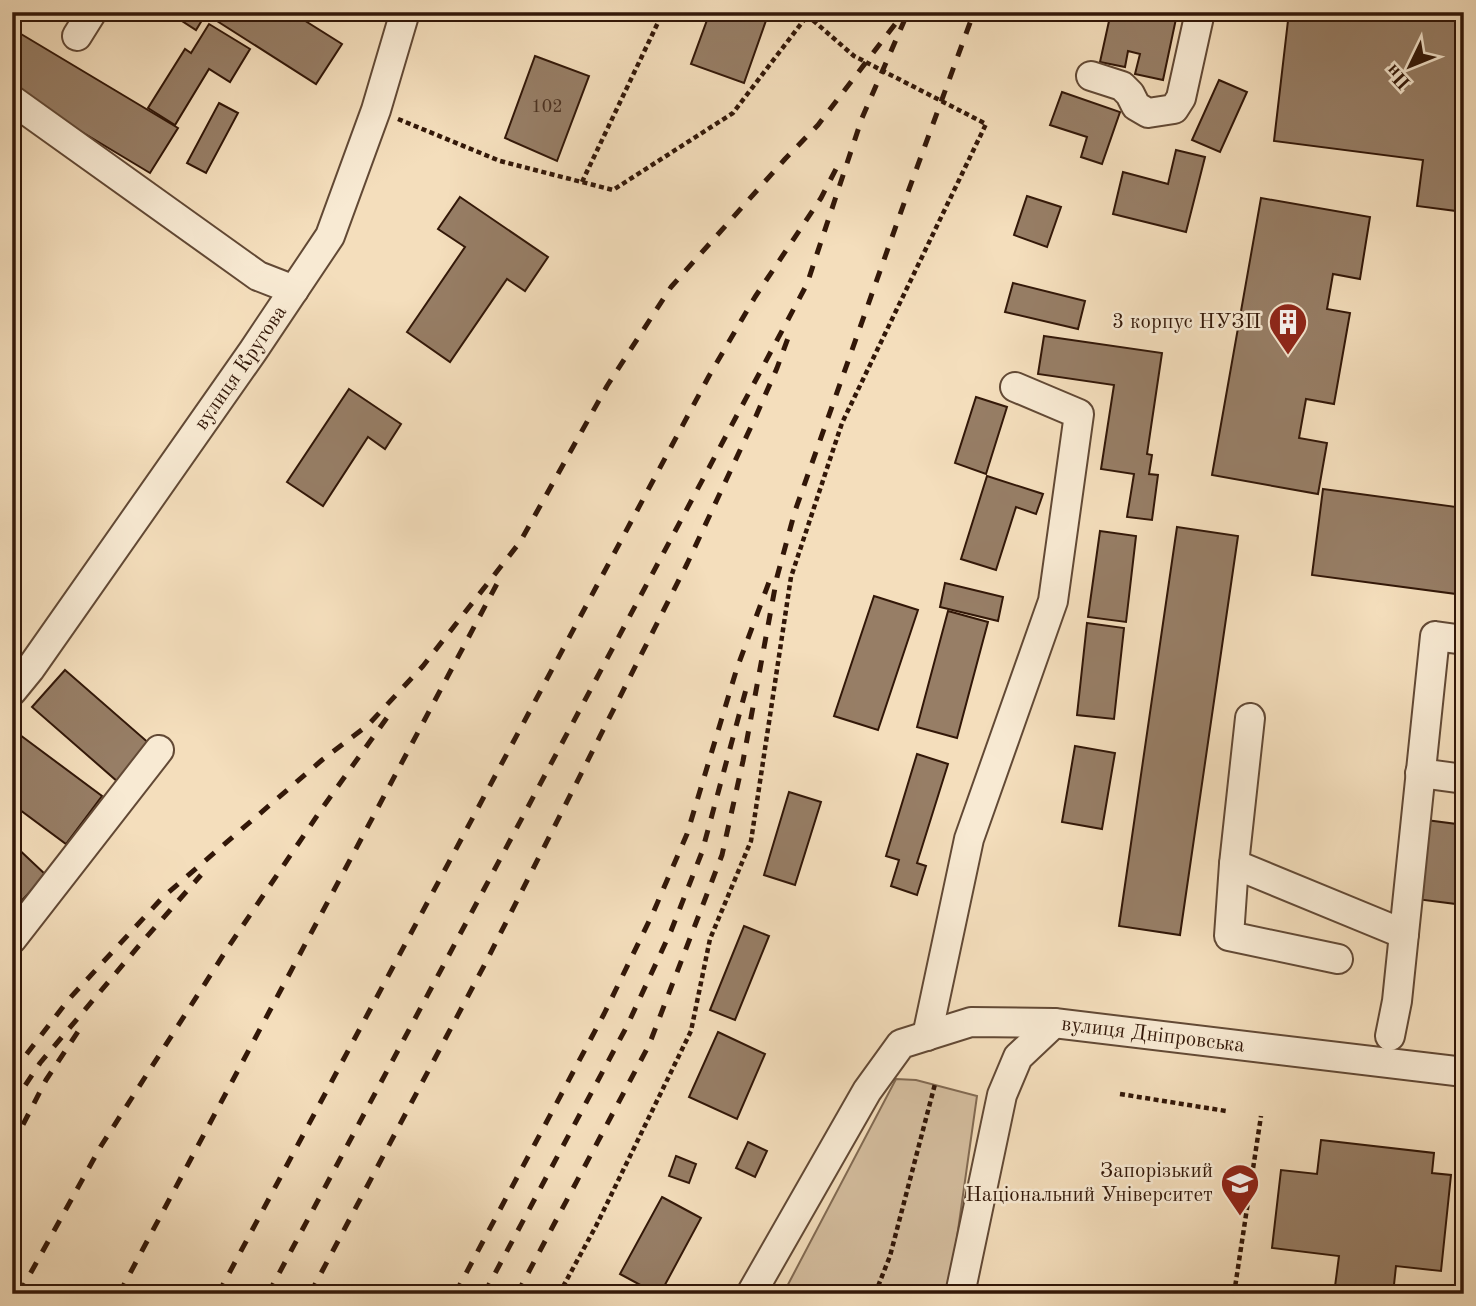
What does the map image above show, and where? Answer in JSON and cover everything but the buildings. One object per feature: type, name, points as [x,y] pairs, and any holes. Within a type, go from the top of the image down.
[{"type":"street","points":[[77,36],[92,12]]},
{"type":"street","name":"вулиця Кругова","points":[[12,691],[295,290],[330,236],[376,110],[405,12]]},
{"type":"street","points":[[1091,76],[1122,86],[1136,106],[1148,113],[1174,109],[1181,99],[1200,12]]},
{"type":"street","points":[[12,100],[258,276],[295,290]]},
{"type":"street","points":[[927,1036],[969,839],[1053,601],[1079,414],[1015,387]]},
{"type":"street","points":[[1390,1036],[1397,1001],[1435,636],[1464,640]]},
{"type":"street","points":[[1250,719],[1229,936],[1338,959]]},
{"type":"street","points":[[12,939],[159,750]]},
{"type":"street","points":[[1420,773],[1464,779]]},
{"type":"street","points":[[1234,864],[1404,934]]},
{"type":"street","name":"вулиця Дніпровська","points":[[751,1294],[867,1091],[901,1044],[971,1022],[1054,1023],[1464,1072]]},
{"type":"street","points":[[960,1294],[1002,1095],[1018,1057],[1054,1023]]},
{"type":"path","points":[[582,182],[663,12]]},
{"type":"path","points":[[376,110],[500,161],[613,190],[733,113],[809,14],[854,56],[986,124],[842,423],[791,577],[751,841],[710,939],[691,1031],[596,1226],[559,1294]]},
{"type":"path","points":[[875,1294],[890,1256],[935,1084]]},
{"type":"path","points":[[1120,1094],[1226,1111]]},
{"type":"path","points":[[1234,1294],[1261,1116]]},
{"type":"shaded area","points":[[896,1079],[916,1080],[977,1096],[949,1294],[783,1294]]},
{"type":"railway","points":[[268,1294],[807,284],[862,118],[908,12]]},
{"type":"railway","points":[[517,1294],[649,1045],[722,855],[743,761],[777,577],[795,511],[974,12]]},
{"type":"railway","points":[[12,1073],[69,999],[163,897],[322,760],[368,725],[423,666],[520,542],[607,386],[671,287],[818,125],[899,19]]},
{"type":"railway","points":[[218,1294],[709,376],[755,297],[821,198],[838,165]]},
{"type":"railway","points":[[310,1294],[486,962],[687,564],[756,416],[791,330]]},
{"type":"railway","points":[[119,1294],[499,580]]},
{"type":"railway","points":[[455,1294],[604,1014],[653,913],[687,834],[737,668],[769,582]]},
{"type":"railway","points":[[484,1294],[627,1026],[671,931],[702,852],[748,682]]},
{"type":"railway","points":[[19,1294],[101,1146],[229,946],[391,712]]},
{"type":"railway","points":[[12,1105],[40,1063],[201,875]]},
{"type":"railway","points":[[12,1146],[46,1080],[79,1030]]},
{"type":"place","name":"3 корпус НУЗП","points":[[1288,356]]},
{"type":"place","name":"Запорізький Національний Університет","points":[[1240,1217]]}]
